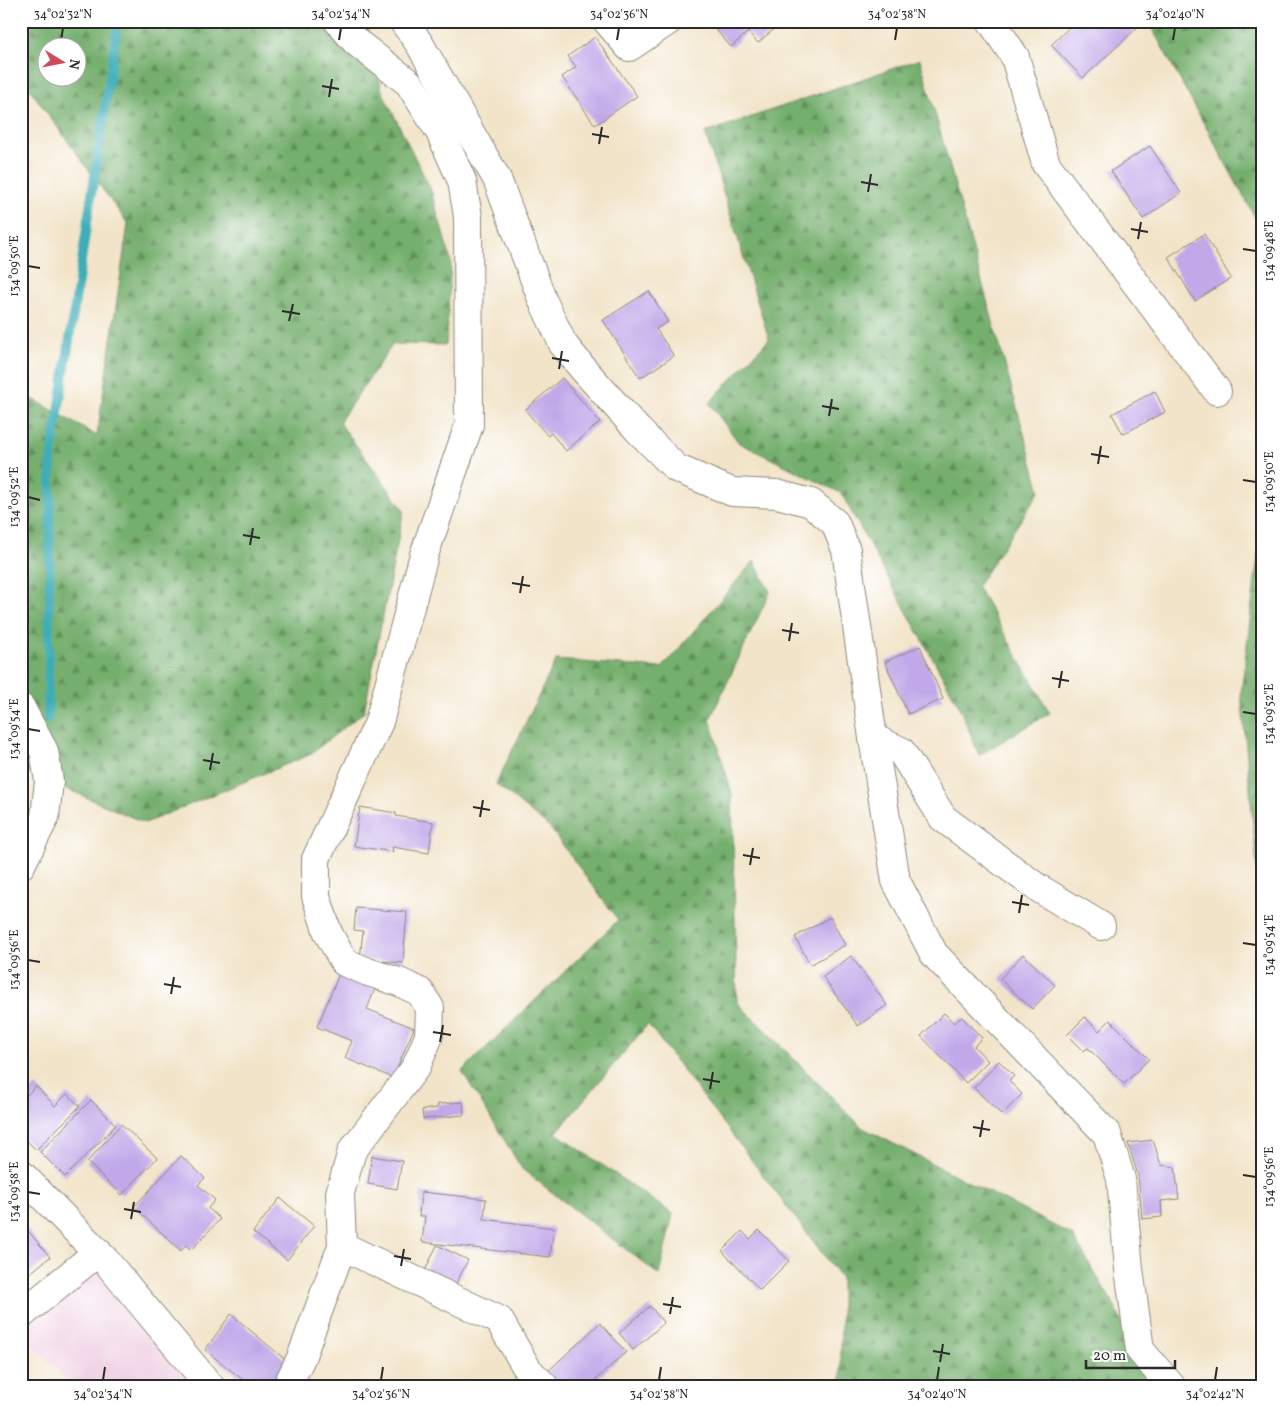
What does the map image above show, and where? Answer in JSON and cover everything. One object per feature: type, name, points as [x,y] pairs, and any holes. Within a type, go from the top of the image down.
[{"type":"street","points":[[287,1386],[301,1358],[342,1246],[340,1193],[352,1151],[416,1067],[429,1036],[430,1008],[420,992],[399,982],[344,962],[328,934],[316,896],[316,859],[379,722],[424,555],[469,425],[468,217],[462,181],[440,132],[409,83],[356,42],[338,21]]},
{"type":"street","points":[[402,21],[419,43],[497,179],[542,299],[563,344],[584,370],[638,430],[676,468],[732,492],[777,494],[811,503],[834,523],[846,550],[896,881],[934,954],[1106,1134],[1121,1179],[1129,1269],[1140,1350],[1171,1386]]},
{"type":"street","points":[[607,21],[629,47],[668,21]]},
{"type":"street","points":[[991,21],[1015,57],[1046,164],[1217,391]]},
{"type":"street","points":[[21,708],[44,750],[49,781],[46,817],[21,865]]},
{"type":"street","points":[[873,738],[901,751],[943,818],[1035,886],[1101,926]]},
{"type":"street","points":[[21,1174],[98,1252],[210,1386]]},
{"type":"street","points":[[342,1246],[499,1320],[528,1370],[544,1386]]},
{"type":"street","points":[[21,1315],[98,1252]]},
{"type":"shaded area","points":[[96,1262],[200,1386],[74,1386],[30,1343],[25,1317]]},
{"type":"green space","points":[[21,21],[366,21],[382,91],[431,190],[451,262],[446,345],[393,344],[339,422],[404,510],[364,712],[309,755],[145,823],[21,769],[21,392],[97,436],[128,224],[21,77]]},
{"type":"green space","points":[[1148,21],[1262,21],[1262,230]]},
{"type":"green space","points":[[920,59],[1040,491],[977,586],[1050,713],[979,755],[958,704],[841,493],[739,443],[709,403],[769,339],[705,133]]},
{"type":"green space","points":[[1262,524],[1262,922],[1241,693]]},
{"type":"green space","points":[[754,561],[770,592],[710,719],[732,794],[737,1002],[863,1128],[1072,1235],[1114,1305],[1152,1386],[841,1386],[841,1278],[648,1024],[556,1133],[673,1214],[659,1275],[522,1169],[462,1071],[618,920],[550,828],[496,784],[556,660],[662,668]]},
{"type":"building","points":[[708,21],[783,21],[758,43],[748,32],[731,47]]},
{"type":"building","points":[[1076,21],[1131,21],[1137,28],[1083,78],[1051,45]]},
{"type":"building","points":[[595,37],[637,96],[595,125],[562,77],[576,67],[568,56]]},
{"type":"building","points":[[1150,146],[1181,193],[1143,219],[1111,171]]},
{"type":"building","points":[[1204,234],[1231,278],[1195,301],[1168,257]]},
{"type":"building","points":[[649,291],[668,322],[656,329],[674,356],[640,378],[603,320]]},
{"type":"building","points":[[562,378],[600,422],[566,451],[551,433],[548,436],[525,410]]},
{"type":"building","points":[[1155,391],[1165,412],[1123,434],[1112,414]]},
{"type":"building","points":[[920,646],[943,699],[908,714],[885,662]]},
{"type":"building","points":[[360,807],[396,813],[396,816],[433,822],[429,853],[392,847],[393,852],[354,846]]},
{"type":"building","points":[[356,908],[407,912],[403,963],[360,959],[363,931],[354,930]]},
{"type":"building","points":[[830,917],[845,945],[810,965],[795,937]]},
{"type":"building","points":[[1023,954],[1055,985],[1032,1009],[1000,979]]},
{"type":"building","points":[[851,956],[887,1005],[858,1026],[823,977]]},
{"type":"building","points":[[339,974],[375,989],[367,1009],[414,1028],[393,1078],[345,1058],[352,1041],[317,1027]]},
{"type":"building","points":[[944,1013],[954,1023],[962,1017],[982,1038],[974,1046],[988,1061],[966,1083],[921,1036]]},
{"type":"building","points":[[1085,1017],[1099,1031],[1110,1020],[1149,1059],[1124,1084],[1088,1048],[1083,1051],[1067,1035]]},
{"type":"building","points":[[999,1061],[1014,1076],[1009,1081],[1022,1094],[1002,1115],[974,1088]]},
{"type":"building","points":[[36,1086],[55,1106],[67,1094],[80,1106],[36,1150],[21,1135],[21,1101]]},
{"type":"building","points":[[91,1100],[116,1125],[65,1177],[40,1152]]},
{"type":"building","points":[[463,1102],[464,1115],[423,1119],[422,1110],[437,1108],[438,1104]]},
{"type":"building","points":[[121,1124],[157,1158],[122,1195],[87,1162]]},
{"type":"building","points":[[1153,1140],[1161,1165],[1175,1167],[1179,1199],[1161,1201],[1162,1217],[1142,1219],[1138,1175],[1128,1143]]},
{"type":"building","points":[[181,1156],[205,1178],[198,1185],[215,1200],[208,1208],[220,1219],[191,1250],[186,1245],[181,1251],[134,1207]]},
{"type":"building","points":[[372,1156],[402,1161],[397,1189],[368,1184]]},
{"type":"building","points":[[421,1192],[486,1199],[484,1219],[554,1228],[550,1257],[422,1242],[425,1216],[419,1216]]},
{"type":"building","points":[[280,1198],[314,1226],[287,1260],[253,1232]]},
{"type":"building","points":[[25,1227],[50,1257],[24,1278],[26,1283],[21,1287],[21,1231]]},
{"type":"building","points":[[759,1230],[789,1261],[760,1290],[722,1251],[742,1231],[750,1239]]},
{"type":"building","points":[[437,1245],[468,1260],[453,1290],[423,1275]]},
{"type":"building","points":[[650,1306],[664,1323],[633,1350],[619,1333]]},
{"type":"building","points":[[231,1314],[288,1362],[270,1386],[251,1386],[205,1350]]},
{"type":"building","points":[[600,1323],[626,1352],[589,1386],[558,1386],[546,1373]]},
{"type":"waterway","points":[[48,718],[51,461],[118,21]]}]
